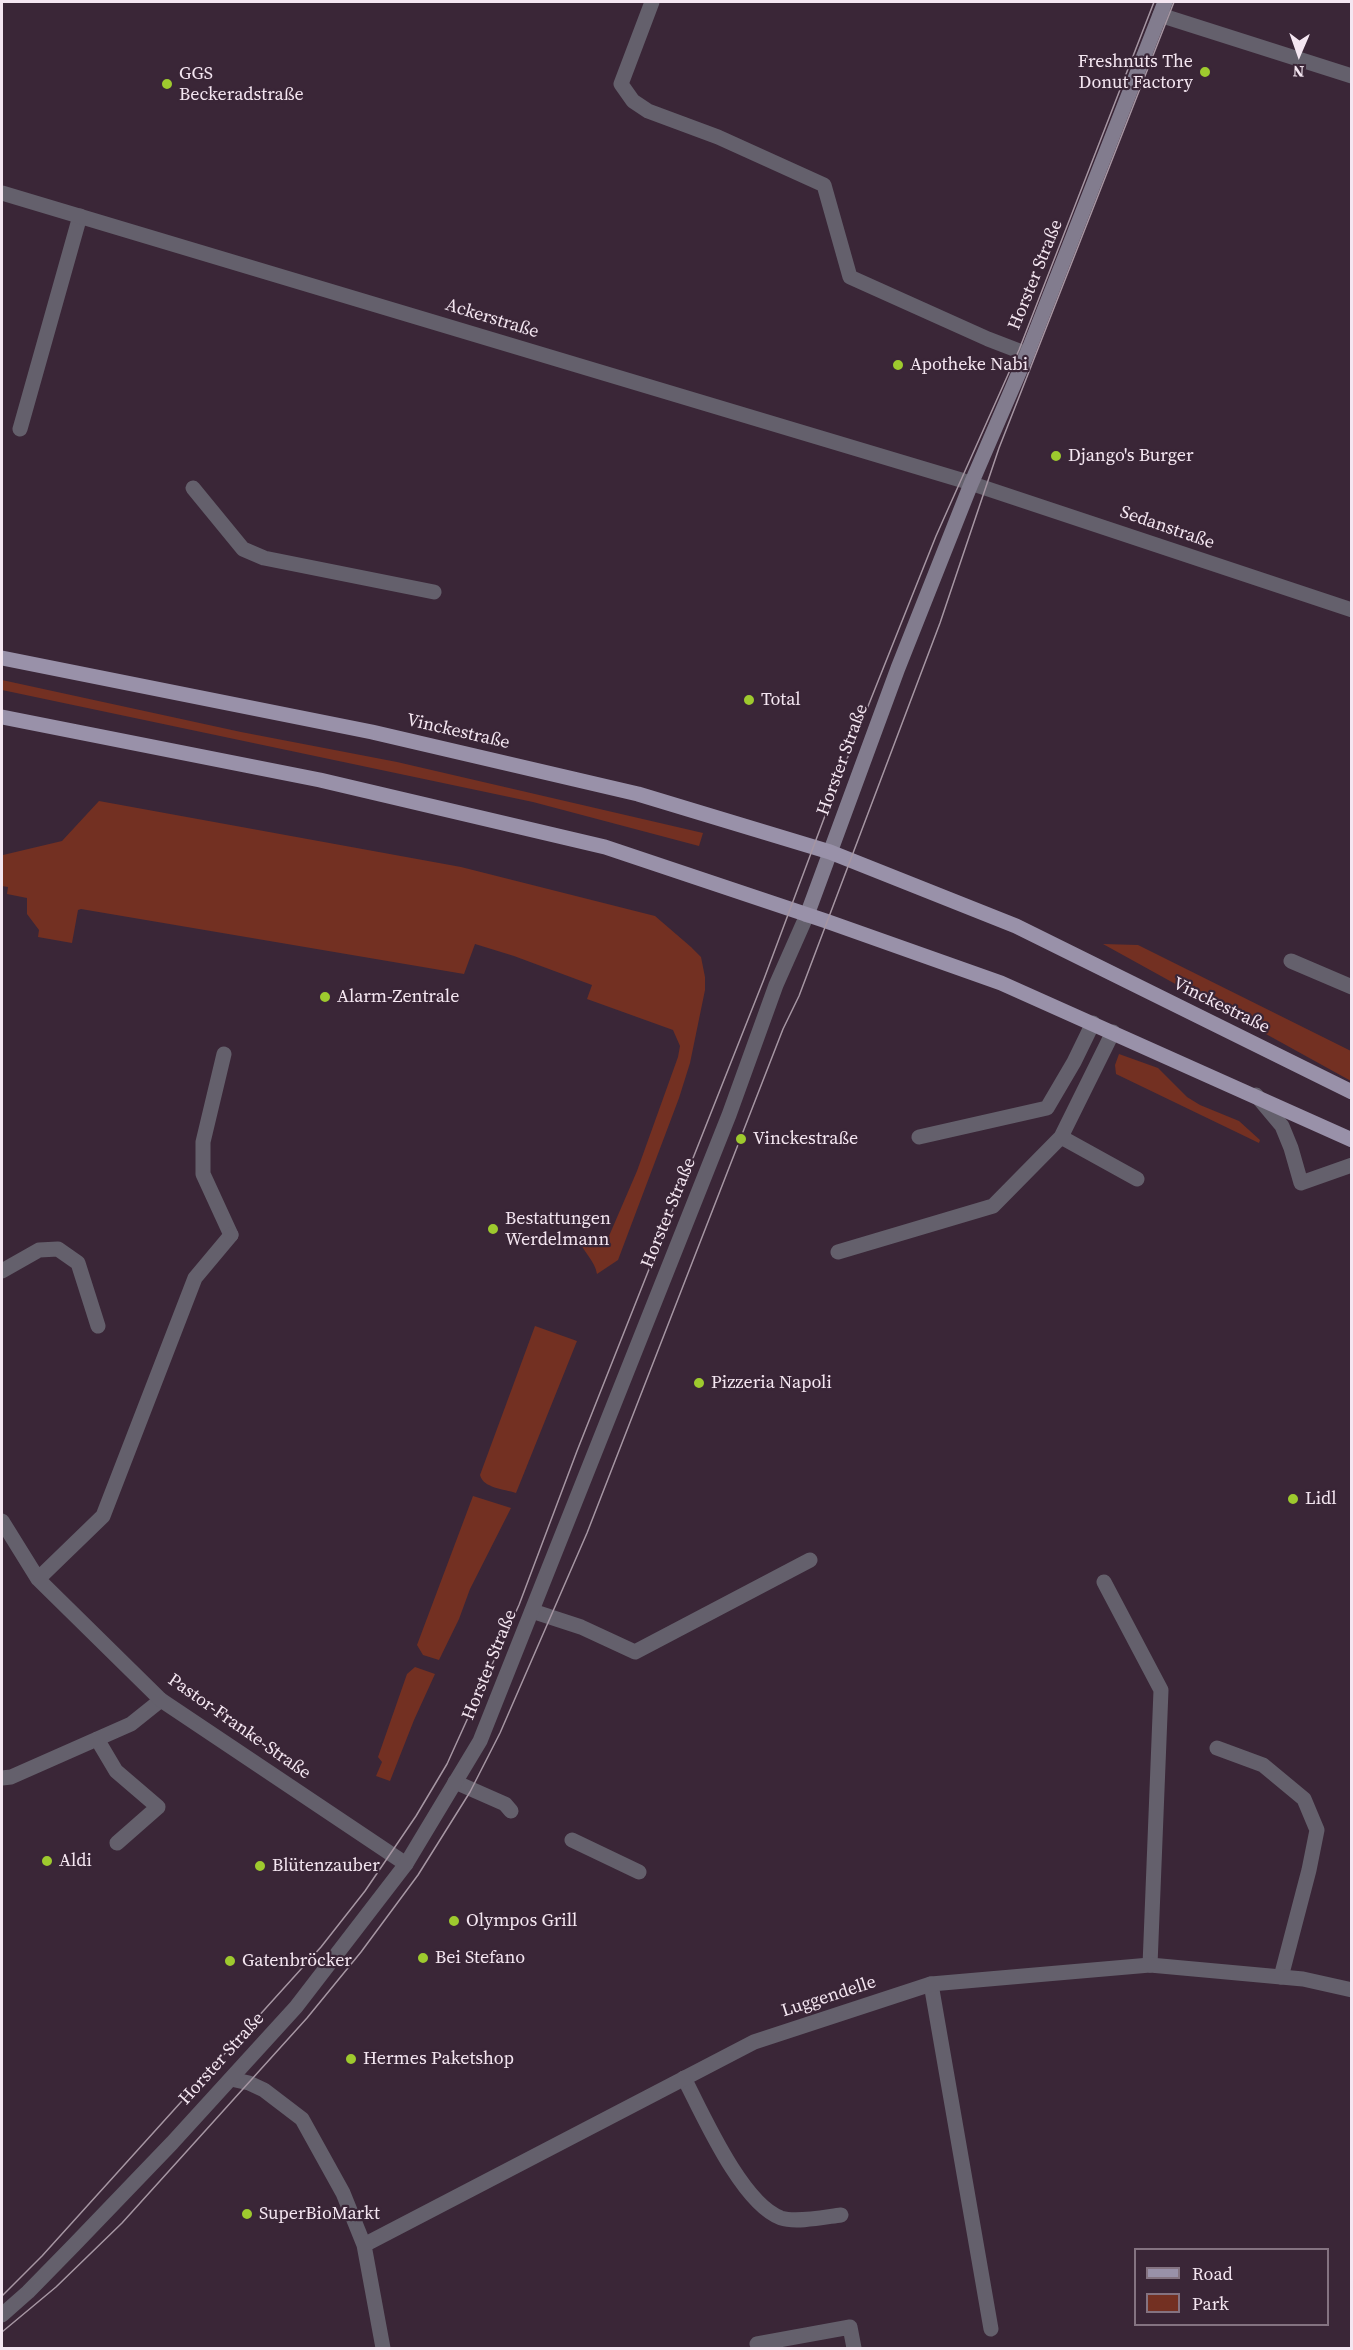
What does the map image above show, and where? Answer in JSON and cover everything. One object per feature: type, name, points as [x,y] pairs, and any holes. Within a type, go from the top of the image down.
[{"type":"main road","name":"Horster Straße","points":[[807,915],[898,668],[971,484],[1027,354],[1163,8]]},
{"type":"main road","name":"Vinckestraße","points":[[2,658],[372,732],[638,794],[830,852],[1016,926],[1352,1092]]},
{"type":"main road","points":[[2,717],[321,780],[605,847],[1001,983],[1256,1095],[1352,1140]]},
{"type":"street","points":[[652,2],[621,84],[633,101],[648,111],[718,137],[824,185],[850,277],[988,339],[1027,354]]},
{"type":"street","points":[[1163,8],[1352,76]]},
{"type":"street","name":"Ackerstraße","points":[[2,193],[971,484]]},
{"type":"street","points":[[20,429],[80,216]]},
{"type":"street","name":"Sedanstraße","points":[[971,484],[1352,610]]},
{"type":"street","points":[[193,488],[243,549],[264,558],[434,592]]},
{"type":"street","name":"Horster Straße","points":[[2,2315],[74,2245],[296,2007],[406,1864],[480,1741],[729,1114],[776,986],[807,915]]},
{"type":"street","points":[[1291,961],[1352,987]]},
{"type":"street","points":[[919,1137],[1047,1108],[1074,1062],[1093,1023]]},
{"type":"street","points":[[838,1252],[993,1206],[1061,1137],[1113,1032]]},
{"type":"street","points":[[38,1579],[103,1516],[195,1278],[231,1235],[203,1174],[203,1143],[224,1054]]},
{"type":"street","points":[[1256,1095],[1282,1126],[1301,1183],[1352,1165]]},
{"type":"street","points":[[1061,1137],[1137,1179]]},
{"type":"street","points":[[2,1270],[39,1250],[58,1249],[78,1263],[98,1326]]},
{"type":"street","name":"Pastor-Franke-Straße","points":[[2,1521],[38,1579],[161,1700],[406,1864]]},
{"type":"street","points":[[532,1611],[581,1627],[635,1652],[810,1560]]},
{"type":"street","points":[[1104,1582],[1161,1690],[1150,1965]]},
{"type":"street","points":[[5,1779],[131,1724],[161,1700]]},
{"type":"street","points":[[97,1739],[116,1771],[158,1807],[117,1843]]},
{"type":"street","points":[[1217,1748],[1263,1765],[1304,1799],[1317,1830],[1281,1977]]},
{"type":"street","points":[[455,1782],[505,1804],[511,1811]]},
{"type":"street","points":[[572,1840],[639,1872]]},
{"type":"street","name":"Luggendelle","points":[[364,2246],[754,2042],[931,1984],[1150,1965],[1303,1979],[1352,1990]]},
{"type":"street","points":[[931,1984],[992,2329]]},
{"type":"street","points":[[684,2078],[721,2148],[747,2189],[765,2209],[783,2219],[841,2215]]},
{"type":"street","points":[[231,2079],[249,2083],[264,2090],[302,2119],[343,2193],[364,2246],[383,2349]]},
{"type":"street","points":[[757,2344],[850,2327],[854,2349]]},
{"type":"green space","points":[[2,680],[241,732],[397,762],[703,833],[699,846],[533,802],[2,690]]},
{"type":"green space","points":[[99,801],[461,867],[655,916],[691,947],[701,957],[705,990],[690,1063],[618,1260],[597,1274],[579,1240],[588,1236],[605,1241],[609,1236],[637,1171],[678,1057],[680,1046],[673,1030],[587,999],[592,985],[475,944],[464,974],[81,909],[78,910],[72,943],[38,937],[39,930],[27,914],[27,898],[7,894],[8,887],[2,886],[3,855],[62,841]]},
{"type":"green space","points":[[1103,944],[1138,945],[1351,1051],[1351,1081]]},
{"type":"green space","points":[[1119,1054],[1158,1068],[1187,1097],[1200,1105],[1239,1121],[1260,1140],[1259,1143],[1116,1074],[1115,1065]]},
{"type":"green space","points":[[535,1326],[577,1341],[516,1493],[485,1483],[480,1475]]},
{"type":"green space","points":[[473,1496],[511,1508],[470,1589],[459,1619],[439,1660],[423,1655],[417,1645]]},
{"type":"green space","points":[[415,1667],[435,1674],[390,1781],[376,1776],[382,1762],[378,1757],[407,1674]]},
{"type":"tram line","points":[[2,2296],[42,2256],[321,1947],[365,1891],[416,1816],[447,1764],[519,1605],[577,1451],[764,979],[835,789],[936,536],[1019,350],[1154,2]]},
{"type":"tram line","points":[[2,2332],[56,2287],[122,2223],[307,2018],[361,1952],[418,1875],[470,1792],[500,1733],[587,1533],[783,1029],[799,996],[940,623],[999,448],[1174,2]]},
{"type":"place","name":"Freshnuts The Donut Factory","points":[[1205,72]]},
{"type":"place","name":"GGS Beckeradstraße","points":[[167,84]]},
{"type":"place","name":"Apotheke Nabi","points":[[898,365]]},
{"type":"place","name":"Django's Burger","points":[[1056,456]]},
{"type":"place","name":"Total","points":[[749,700]]},
{"type":"place","name":"Alarm-Zentrale","points":[[325,997]]},
{"type":"place","name":"Vinckestraße","points":[[741,1139]]},
{"type":"place","name":"Bestattungen Werdelmann","points":[[493,1229]]},
{"type":"place","name":"Pizzeria Napoli","points":[[699,1383]]},
{"type":"place","name":"Lidl","points":[[1293,1499]]},
{"type":"place","name":"Aldi","points":[[47,1861]]},
{"type":"place","name":"Blütenzauber","points":[[260,1866]]},
{"type":"place","name":"Olympos Grill","points":[[454,1921]]},
{"type":"place","name":"Bei Stefano","points":[[423,1958]]},
{"type":"place","name":"Gatenbröcker","points":[[230,1961]]},
{"type":"place","name":"Hermes Paketshop","points":[[351,2059]]},
{"type":"place","name":"SuperBioMarkt","points":[[247,2214]]}]
